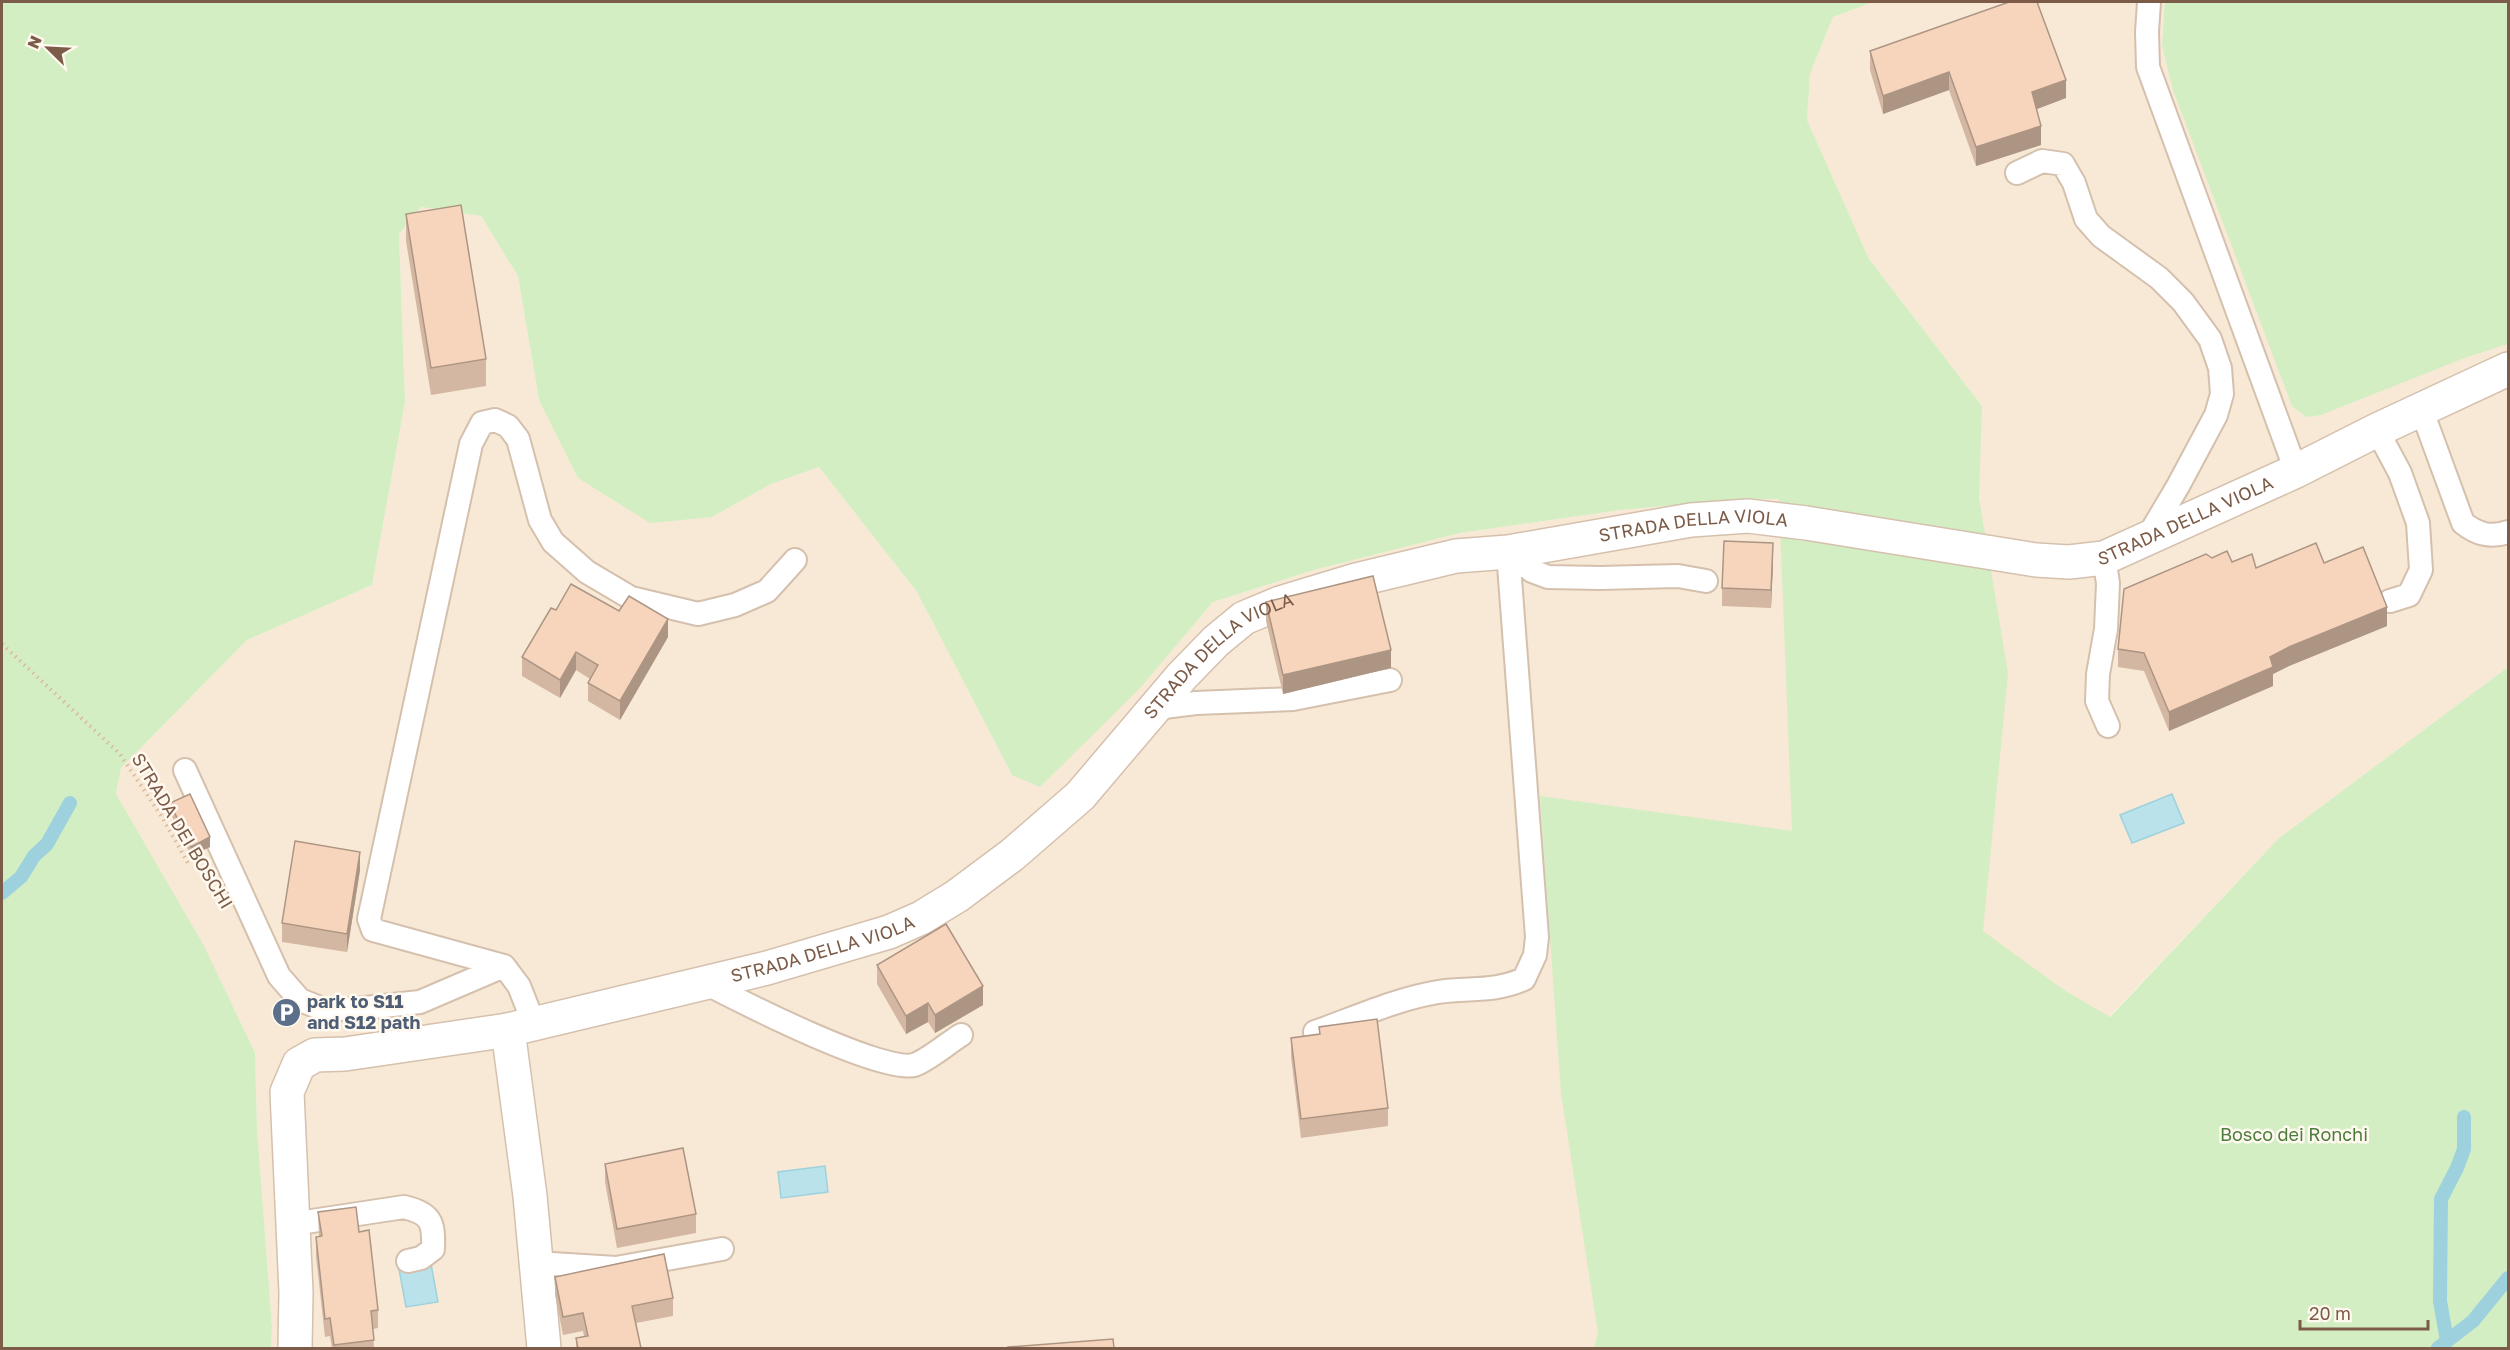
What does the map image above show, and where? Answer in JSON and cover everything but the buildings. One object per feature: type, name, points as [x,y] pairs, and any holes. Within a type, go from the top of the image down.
[{"type":"street","name":"STRADA DELLA VIOLA","points":[[295,1348],[296,1292],[287,1092],[299,1064],[315,1055],[345,1054],[521,1027],[767,968],[889,932],[921,918],[948,902],[1012,855],[1080,796],[1216,641],[1244,618],[1280,603],[1356,580],[1456,556],[1508,552],[1691,520],[1748,516],[1806,523],[2036,560],[2069,562],[2104,558],[2296,471],[2377,430],[2508,369]]},
{"type":"street","points":[[521,1027],[530,1196],[544,1348]]},
{"type":"lane","points":[[2149,2],[2148,68],[2296,471]]},
{"type":"lane","points":[[2017,173],[2042,161],[2063,164],[2074,183],[2086,219],[2101,236],[2159,278],[2183,302],[2210,339],[2220,368],[2222,394],[2216,415],[2145,541]]},
{"type":"lane","points":[[2422,411],[2463,523],[2476,533],[2498,536],[2508,532]]},
{"type":"lane","points":[[521,1027],[519,986],[504,966],[374,930],[369,919],[471,444],[482,423],[495,420],[508,426],[518,439],[540,520],[554,542],[586,572],[631,598],[698,614],[726,608],[767,591],[795,560]]},
{"type":"lane","points":[[2377,430],[2400,473],[2418,523],[2421,570],[2409,595],[2390,601]]},
{"type":"lane","points":[[1508,552],[1532,572],[1548,577],[1678,576],[1707,581]]},
{"type":"lane","points":[[1315,1032],[1398,1002],[1438,992],[1505,987],[1524,979],[1535,955],[1537,937],[1508,552]]},
{"type":"lane","points":[[2104,558],[2108,584],[2106,629],[2098,674],[2097,701],[2108,726]]},
{"type":"lane","points":[[1156,708],[1196,703],[1293,699],[1390,680]]},
{"type":"lane","points":[[185,770],[279,976],[300,1000],[323,1009],[356,1009],[420,1002],[504,966]]},
{"type":"lane","points":[[705,983],[861,1055],[898,1065],[915,1065],[961,1035]]},
{"type":"lane","points":[[292,1224],[404,1207],[418,1211],[430,1218],[434,1231],[433,1249],[421,1258],[408,1261]]},
{"type":"lane","points":[[536,1263],[616,1268],[723,1249]]},
{"type":"path","name":"STRADA DEI BOSCHI","points":[[2,644],[120,754],[162,817],[189,866]]},
{"type":"shaded area","points":[[1873,2],[2508,2],[2508,667],[2278,839],[2109,1017],[2064,990],[1598,1333],[1594,1348],[271,1348],[272,1327],[257,1128],[255,1053],[116,794],[121,768],[247,640],[372,585],[405,402],[399,234],[421,207],[481,216],[518,276],[539,400],[712,517],[771,484],[819,467],[917,592],[1012,775],[1141,687],[1213,602],[1314,570],[1460,533],[1621,510],[1740,499],[1982,406],[1869,259],[1807,120],[1810,74],[1833,17]]},
{"type":"green space","name":"Bosco dei Ronchi","points":[[2,2],[1873,2],[1833,17],[1810,74],[1807,120],[1869,259],[1982,406],[1979,498],[2008,673],[1983,931],[2064,990],[2110,1017],[2278,839],[2508,667],[2508,1348],[1594,1348],[1598,1333],[1561,1093],[1540,796],[1792,831],[1779,499],[1740,499],[1621,510],[1460,533],[1314,570],[1213,602],[1141,687],[1040,787],[1012,775],[917,592],[819,467],[771,484],[712,517],[650,523],[578,478],[539,400],[518,276],[481,216],[421,207],[399,234],[405,402],[372,585],[247,640],[121,768],[116,794],[204,946],[255,1053],[257,1128],[272,1327],[271,1348],[2,1348]]},
{"type":"green space","points":[[2165,2],[2508,2],[2508,344],[2467,357],[2321,415],[2306,417],[2292,406],[2173,90],[2162,45]]},
{"type":"water","points":[[2172,794],[2184,823],[2132,843],[2120,815]]},
{"type":"water","points":[[825,1166],[828,1192],[781,1198],[778,1172]]},
{"type":"water","points":[[431,1264],[438,1302],[406,1307],[399,1269]]},
{"type":"waterway","points":[[2,893],[21,877],[34,856],[47,844],[70,803]]},
{"type":"waterway","points":[[2447,1341],[2440,1301],[2441,1199],[2464,1149],[2464,1117]]},
{"type":"waterway","points":[[2438,1348],[2473,1321],[2508,1278]]},
{"type":"place","name":"park to S11 and S12 path","points":[[286,1012]]}]
